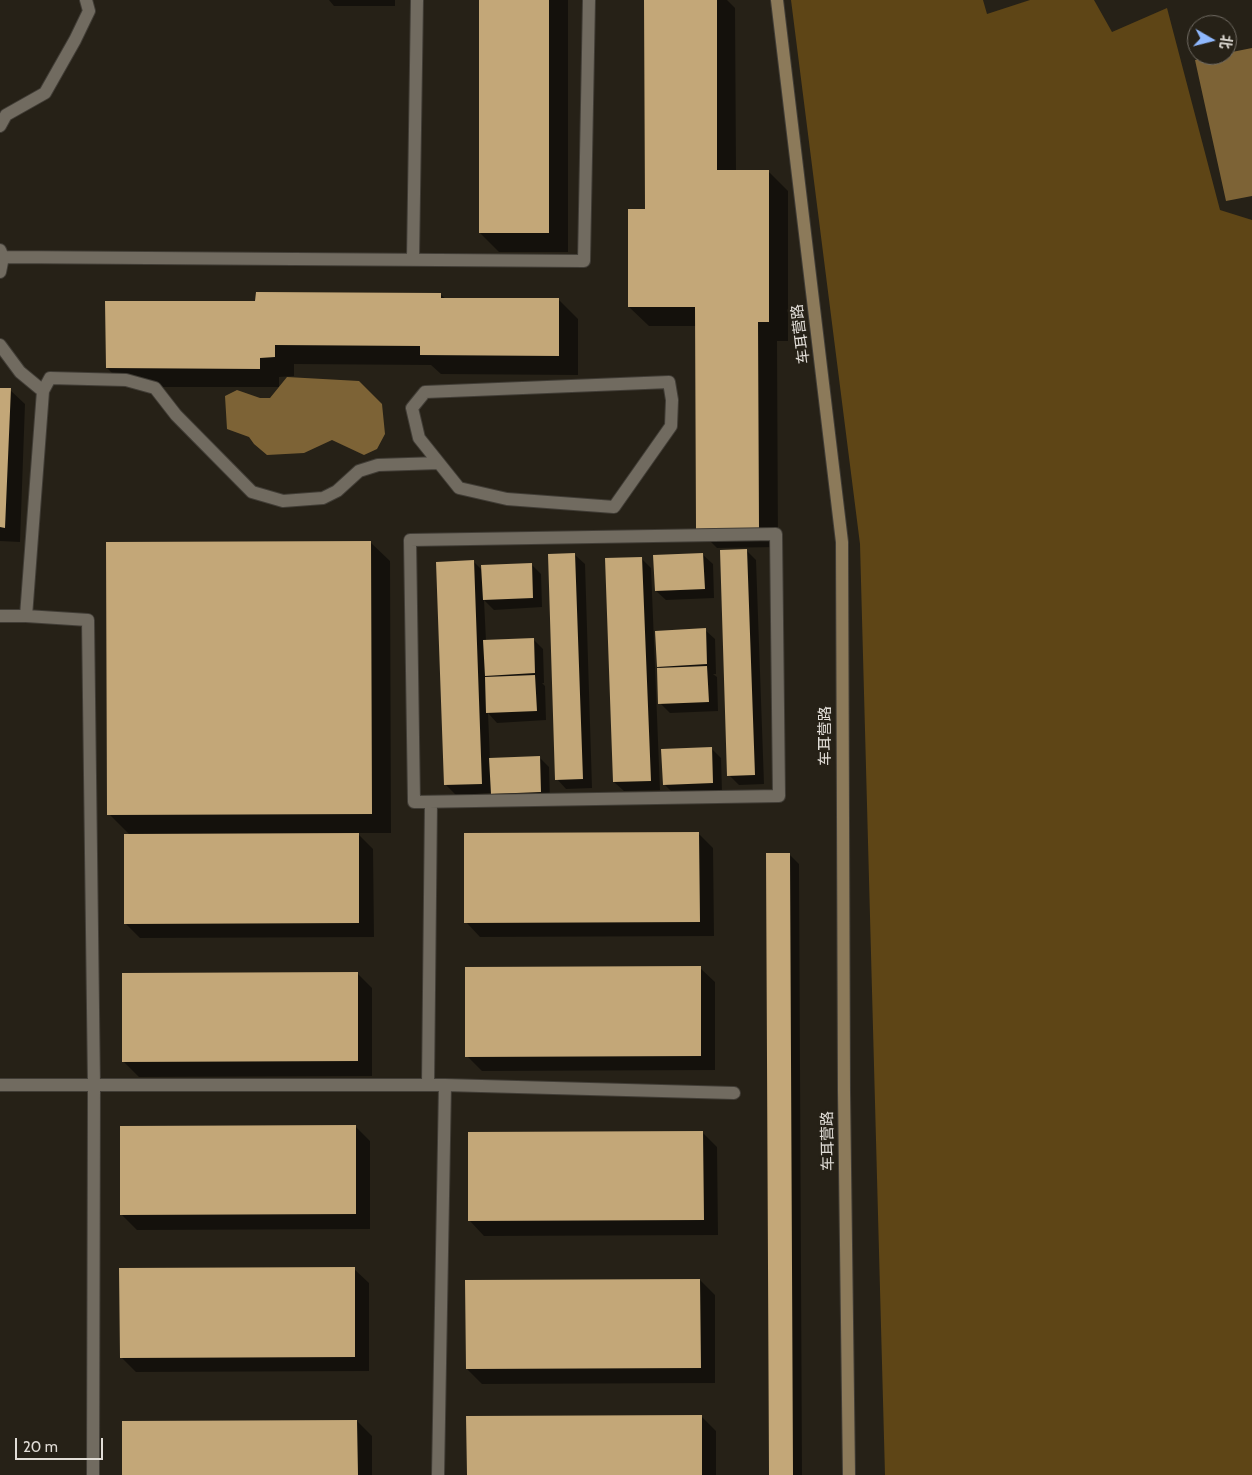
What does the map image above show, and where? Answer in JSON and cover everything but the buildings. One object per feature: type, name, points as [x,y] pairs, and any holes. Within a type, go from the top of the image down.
[{"type":"street","points":[[0,126],[6,115],[45,93],[89,12],[86,0]]},
{"type":"street","points":[[413,259],[417,0]]},
{"type":"street","points":[[0,272],[2,254],[584,260],[589,0]]},
{"type":"street","name":"车耳营路","points":[[777,0],[842,542],[844,1091],[849,1475]]},
{"type":"street","points":[[0,345],[20,372],[43,391]]},
{"type":"street","points":[[26,616],[43,391],[50,378],[126,380],[155,388],[176,415],[252,492],[284,501],[323,498],[337,491],[359,472],[378,465],[439,463]]},
{"type":"street","points":[[669,382],[672,400],[672,426],[614,506],[507,499],[459,488],[439,463],[420,438],[412,408],[425,392],[669,382]]},
{"type":"street","points":[[776,534],[779,796],[431,802],[414,802],[410,540],[776,534]]},
{"type":"street","points":[[0,616],[88,620],[94,1086],[93,1475]]},
{"type":"street","points":[[428,1085],[431,802]]},
{"type":"street","points":[[0,1085],[445,1085],[734,1093]]},
{"type":"street","points":[[438,1475],[445,1085]]},
{"type":"shaded area","points":[[791,0],[983,0],[987,14],[1030,0],[1094,0],[1112,32],[1167,8],[1220,210],[1252,220],[1252,1475],[885,1475],[860,544]]},
{"type":"shaded area","points":[[1252,48],[1252,196],[1226,201],[1196,65],[1237,65],[1237,51]]},
{"type":"shaded area","points":[[287,377],[359,381],[382,404],[385,434],[377,449],[364,455],[332,440],[304,453],[267,455],[249,437],[227,429],[225,396],[237,390],[260,398],[270,398]]}]
